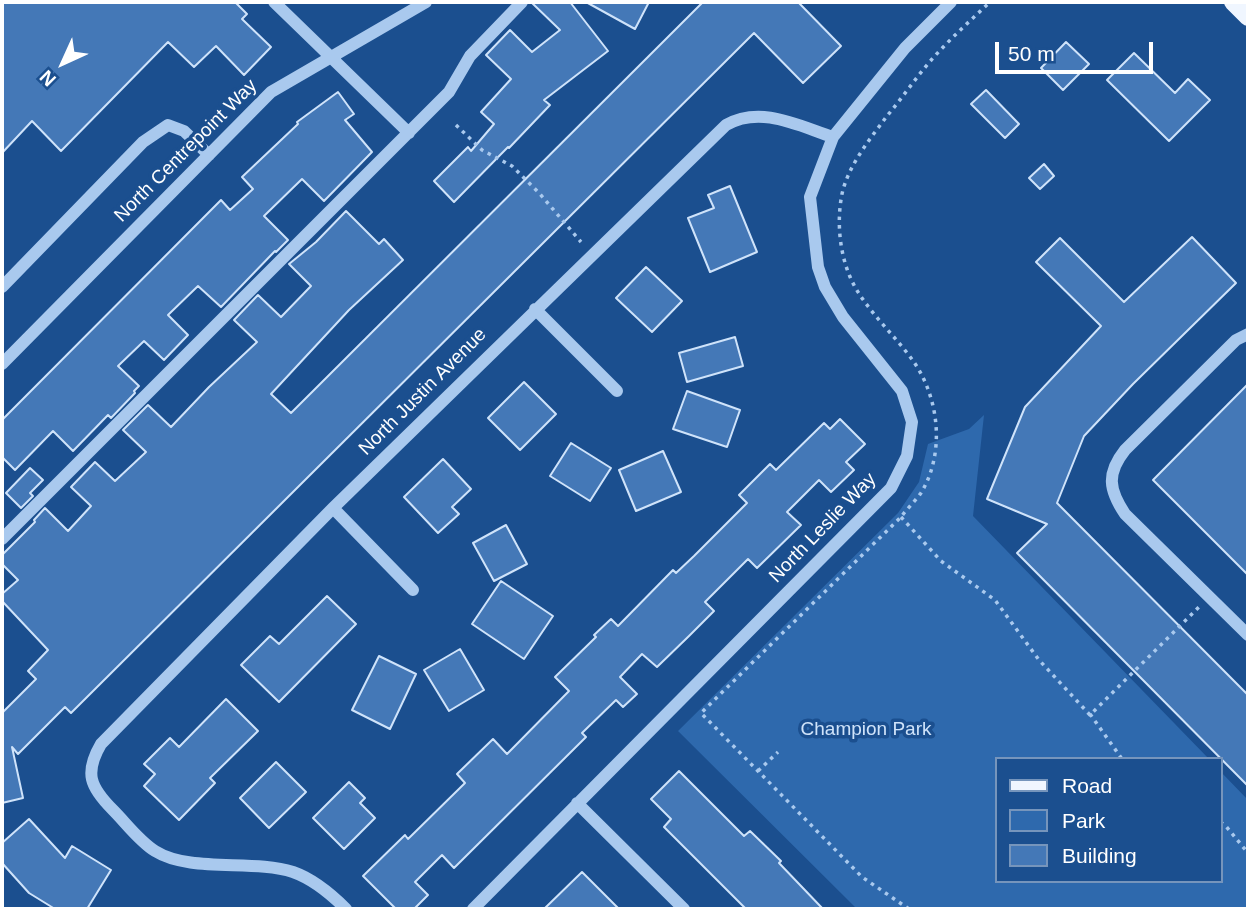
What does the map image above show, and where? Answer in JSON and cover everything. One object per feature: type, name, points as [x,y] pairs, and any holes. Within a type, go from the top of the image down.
[{"type":"main road","points":[[1233,2],[1248,17]]},
{"type":"street","points":[[274,2],[409,133]]},
{"type":"street","name":"North Centrepoint Way","points":[[2,364],[271,92],[426,2]]},
{"type":"street","points":[[2,539],[449,92],[470,56],[522,2]]},
{"type":"street","name":"North Leslie Way","points":[[473,909],[891,488],[907,456],[912,422],[902,391],[843,317],[825,287],[818,267],[810,197],[833,137],[905,48],[951,2]]},
{"type":"street","name":"North Justin Avenue","points":[[346,909],[316,884],[296,873],[265,866],[184,861],[155,852],[99,796],[91,781],[93,758],[101,744],[333,508],[726,125],[734,120],[757,115],[833,137]]},
{"type":"street","points":[[2,287],[143,142],[168,125],[184,131],[209,155]]},
{"type":"street","points":[[535,309],[617,391]]},
{"type":"street","points":[[1248,334],[1236,340],[1125,450],[1114,467],[1111,481],[1114,499],[1125,514],[1248,635]]},
{"type":"street","points":[[333,508],[413,590]]},
{"type":"street","points":[[577,803],[684,909]]},
{"type":"path","points":[[909,909],[862,877],[701,713],[901,517],[921,492],[933,464],[937,430],[928,387],[912,360],[854,285],[841,244],[839,221],[843,192],[850,174],[879,127],[932,59],[990,2]]},
{"type":"path","points":[[456,125],[482,150],[512,166],[593,253]]},
{"type":"path","points":[[901,517],[941,561],[995,600],[1039,660],[1090,714],[1121,757]]},
{"type":"path","points":[[1090,714],[1210,597]]},
{"type":"path","points":[[758,771],[778,751]]},
{"type":"path","points":[[1222,823],[1248,853]]},
{"type":"green space","name":"Champion Park","points":[[984,415],[973,516],[1207,757],[995,757],[995,883],[1222,883],[1222,773],[1248,800],[1248,909],[857,909],[678,731],[898,513],[919,482],[928,444],[969,429]]},
{"type":"building","points":[[2,2],[235,2],[247,14],[242,19],[271,47],[244,75],[216,46],[194,67],[168,42],[61,151],[32,121],[2,153]]},
{"type":"building","points":[[531,2],[570,2],[608,51],[544,100],[550,105],[454,202],[434,181],[468,147],[471,151],[494,124],[481,112],[511,79],[486,55],[510,30],[532,52],[560,30]]},
{"type":"building","points":[[586,2],[649,2],[635,29]]},
{"type":"building","points":[[703,2],[798,2],[841,46],[803,83],[754,33],[71,713],[65,707],[18,754],[12,747],[23,798],[2,803],[2,713],[36,679],[28,671],[48,650],[2,601],[2,594],[18,580],[2,564],[2,555],[45,508],[68,531],[91,506],[71,487],[95,462],[115,481],[146,452],[123,430],[148,405],[171,427],[257,342],[234,320],[258,295],[281,317],[311,286],[289,264],[316,242],[346,211],[379,244],[384,239],[403,260],[349,310],[271,394],[291,413]]},
{"type":"building","points":[[1066,42],[1089,64],[1063,90],[1041,68]]},
{"type":"building","points":[[1134,53],[1175,93],[1188,79],[1210,100],[1169,141],[1107,80]]},
{"type":"building","points":[[986,90],[1019,124],[1005,138],[971,104]]},
{"type":"building","points":[[338,92],[354,114],[345,120],[372,152],[324,201],[302,179],[264,216],[288,240],[221,307],[198,286],[168,315],[188,335],[164,360],[144,341],[118,366],[139,386],[111,418],[108,415],[73,451],[53,431],[15,470],[2,457],[2,420],[221,200],[230,210],[253,189],[242,177],[298,124],[297,122]]},
{"type":"building","points":[[1044,164],[1054,176],[1040,189],[1029,178]]},
{"type":"building","points":[[730,186],[757,252],[710,272],[688,218],[714,208],[708,195]]},
{"type":"building","points":[[1192,237],[1236,283],[1084,436],[1057,503],[1248,695],[1248,786],[1017,553],[1047,524],[987,499],[1025,407],[1101,326],[1036,262],[1060,238],[1124,302]]},
{"type":"building","points":[[646,267],[682,301],[652,332],[616,298]]},
{"type":"building","points":[[735,337],[743,366],[687,382],[679,353]]},
{"type":"building","points":[[524,382],[556,414],[520,450],[488,418]]},
{"type":"building","points":[[1248,384],[1248,575],[1153,480]]},
{"type":"building","points":[[687,391],[740,410],[727,447],[673,429]]},
{"type":"building","points":[[840,419],[865,444],[846,462],[854,470],[831,492],[819,480],[787,512],[801,525],[757,568],[748,559],[705,602],[714,611],[689,636],[657,667],[642,654],[620,677],[637,694],[623,707],[616,700],[582,733],[586,737],[454,868],[442,855],[415,882],[428,895],[414,909],[396,909],[363,876],[405,835],[408,839],[465,783],[457,774],[493,739],[507,754],[569,691],[555,677],[611,619],[618,626],[673,570],[676,573],[694,556],[747,503],[739,495],[770,464],[776,470],[824,423],[830,429]]},
{"type":"building","points":[[571,443],[611,468],[590,501],[550,476]]},
{"type":"building","points":[[663,451],[681,492],[636,511],[619,470]]},
{"type":"building","points":[[443,459],[471,489],[452,507],[459,514],[438,533],[404,497]]},
{"type":"building","points":[[30,468],[43,480],[30,493],[33,496],[21,508],[6,493]]},
{"type":"building","points":[[506,525],[527,564],[494,581],[473,543]]},
{"type":"building","points":[[501,581],[553,616],[524,659],[472,624]]},
{"type":"building","points":[[327,596],[356,624],[279,702],[241,665],[270,636],[279,644]]},
{"type":"building","points":[[460,649],[484,690],[449,711],[424,670]]},
{"type":"building","points":[[379,656],[416,674],[390,729],[352,710]]},
{"type":"building","points":[[226,699],[258,731],[210,778],[215,783],[179,820],[144,786],[155,774],[144,764],[170,738],[179,747]]},
{"type":"building","points":[[276,762],[306,792],[269,828],[240,798]]},
{"type":"building","points":[[679,771],[744,836],[750,831],[781,861],[779,863],[823,909],[746,909],[664,827],[671,819],[651,799]]},
{"type":"building","points":[[349,782],[365,798],[360,803],[375,818],[344,849],[313,818]]},
{"type":"building","points":[[29,819],[65,858],[72,846],[111,870],[87,909],[55,909],[29,893],[2,863],[2,843]]},
{"type":"building","points":[[582,872],[619,909],[544,909]]}]
